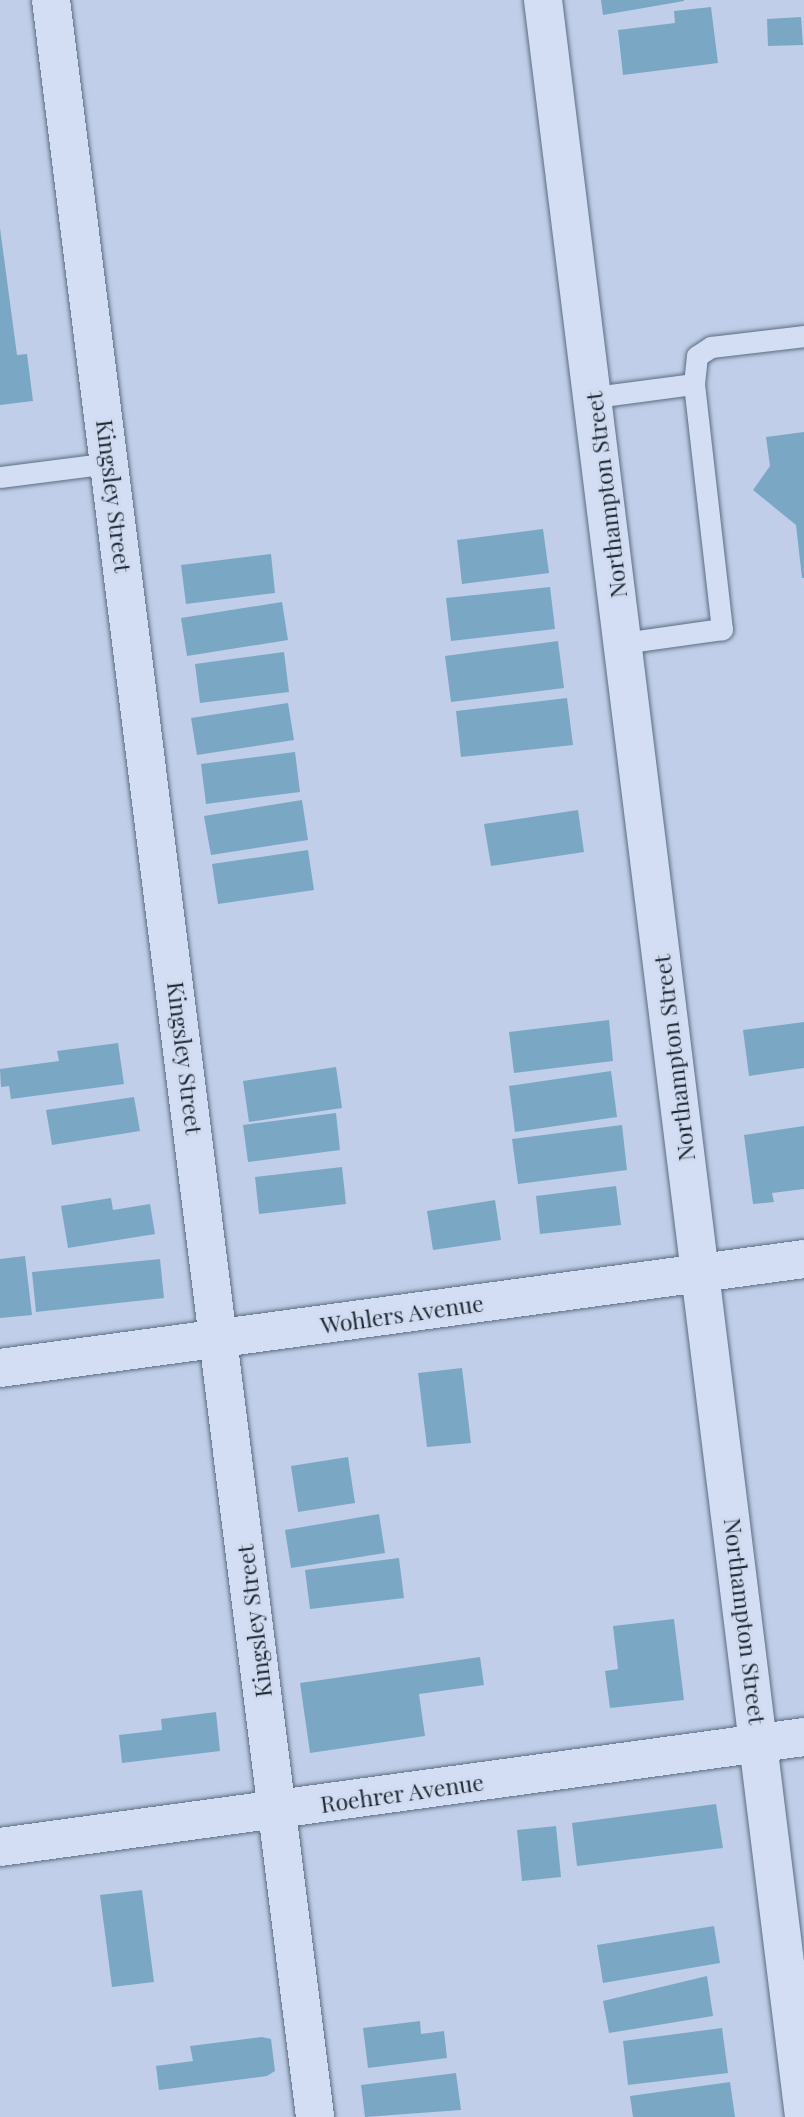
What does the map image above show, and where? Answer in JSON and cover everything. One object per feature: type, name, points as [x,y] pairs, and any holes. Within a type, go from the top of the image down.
[{"type":"street","name":"Kingsley Street","points":[[51,0],[221,1338],[315,2117]]},
{"type":"street","name":"Northampton Street","points":[[543,0],[595,397],[761,1743],[804,2117]]},
{"type":"street","name":"Wohlers Avenue","points":[[0,1368],[804,1259]]},
{"type":"street","name":"Roehrer Avenue","points":[[0,1847],[804,1737]]},
{"type":"lane","points":[[624,643],[722,629],[694,384],[697,356],[711,347],[804,336]]},
{"type":"lane","points":[[595,397],[694,384]]},
{"type":"lane","points":[[0,477],[110,463]]},
{"type":"building","points":[[601,0],[684,0],[684,1],[603,15]]},
{"type":"building","points":[[711,7],[718,63],[623,75],[618,30],[675,23],[674,11]]},
{"type":"building","points":[[801,17],[803,45],[768,46],[767,19]]},
{"type":"building","points":[[0,228],[17,355],[27,354],[33,401],[0,405]]},
{"type":"building","points":[[804,432],[802,578],[796,525],[753,490],[770,466],[766,437]]},
{"type":"building","points":[[543,529],[549,573],[462,584],[457,540]]},
{"type":"building","points":[[271,554],[275,593],[186,604],[181,565]]},
{"type":"building","points":[[550,587],[555,629],[451,641],[446,598]]},
{"type":"building","points":[[282,602],[288,640],[187,656],[181,618]]},
{"type":"building","points":[[558,641],[564,688],[451,702],[445,656]]},
{"type":"building","points":[[284,652],[289,692],[200,703],[195,664]]},
{"type":"building","points":[[567,698],[573,745],[461,757],[456,711]]},
{"type":"building","points":[[288,703],[294,740],[197,755],[191,718]]},
{"type":"building","points":[[295,752],[300,792],[206,804],[201,764]]},
{"type":"building","points":[[302,800],[308,840],[211,855],[204,816]]},
{"type":"building","points":[[578,810],[584,852],[491,866],[484,824]]},
{"type":"building","points":[[308,850],[314,890],[218,904],[212,864]]},
{"type":"building","points":[[609,1020],[613,1061],[514,1073],[509,1032]]},
{"type":"building","points":[[804,1022],[804,1068],[749,1076],[743,1030]]},
{"type":"building","points":[[118,1043],[124,1084],[11,1099],[9,1086],[1,1087],[0,1069],[59,1061],[57,1051]]},
{"type":"building","points":[[336,1067],[342,1108],[249,1122],[243,1081]]},
{"type":"building","points":[[611,1071],[617,1117],[515,1132],[509,1086]]},
{"type":"building","points":[[134,1097],[140,1131],[52,1145],[46,1110]]},
{"type":"building","points":[[336,1113],[340,1150],[248,1162],[243,1125]]},
{"type":"building","points":[[622,1125],[627,1170],[518,1184],[512,1139]]},
{"type":"building","points":[[804,1126],[804,1189],[772,1193],[774,1202],[753,1204],[744,1135]]},
{"type":"building","points":[[342,1167],[346,1204],[259,1214],[255,1177]]},
{"type":"building","points":[[616,1186],[621,1225],[540,1234],[536,1196]]},
{"type":"building","points":[[111,1198],[113,1210],[150,1204],[155,1234],[68,1248],[61,1206]]},
{"type":"building","points":[[495,1200],[501,1240],[433,1250],[427,1211]]},
{"type":"building","points":[[25,1256],[32,1315],[0,1318],[0,1259]]},
{"type":"building","points":[[160,1259],[164,1298],[36,1312],[32,1272]]},
{"type":"building","points":[[462,1368],[471,1443],[427,1447],[418,1373]]},
{"type":"building","points":[[348,1457],[355,1503],[298,1512],[291,1466]]},
{"type":"building","points":[[379,1514],[385,1553],[291,1568],[285,1530]]},
{"type":"building","points":[[399,1558],[404,1598],[310,1609],[305,1570]]},
{"type":"building","points":[[674,1619],[684,1700],[610,1708],[605,1671],[618,1669],[613,1626]]},
{"type":"building","points":[[480,1657],[484,1685],[419,1694],[425,1736],[310,1753],[300,1683]]},
{"type":"building","points":[[216,1712],[220,1751],[122,1763],[119,1735],[162,1730],[161,1719]]},
{"type":"building","points":[[716,1804],[723,1848],[577,1866],[572,1823]]},
{"type":"building","points":[[556,1826],[561,1877],[522,1881],[517,1830]]},
{"type":"building","points":[[142,1890],[154,1982],[112,1987],[100,1895]]},
{"type":"building","points":[[714,1926],[720,1963],[603,1983],[597,1945]]},
{"type":"building","points":[[707,1976],[713,2016],[609,2033],[603,2001]]},
{"type":"building","points":[[420,2021],[421,2034],[444,2031],[447,2058],[368,2068],[363,2028]]},
{"type":"building","points":[[722,2028],[728,2073],[628,2085],[623,2041]]},
{"type":"building","points":[[262,2037],[271,2039],[275,2071],[267,2076],[159,2090],[156,2066],[193,2061],[190,2046]]},
{"type":"building","points":[[456,2073],[461,2110],[365,2117],[361,2085]]},
{"type":"building","points":[[730,2082],[735,2117],[633,2117],[630,2096]]}]
